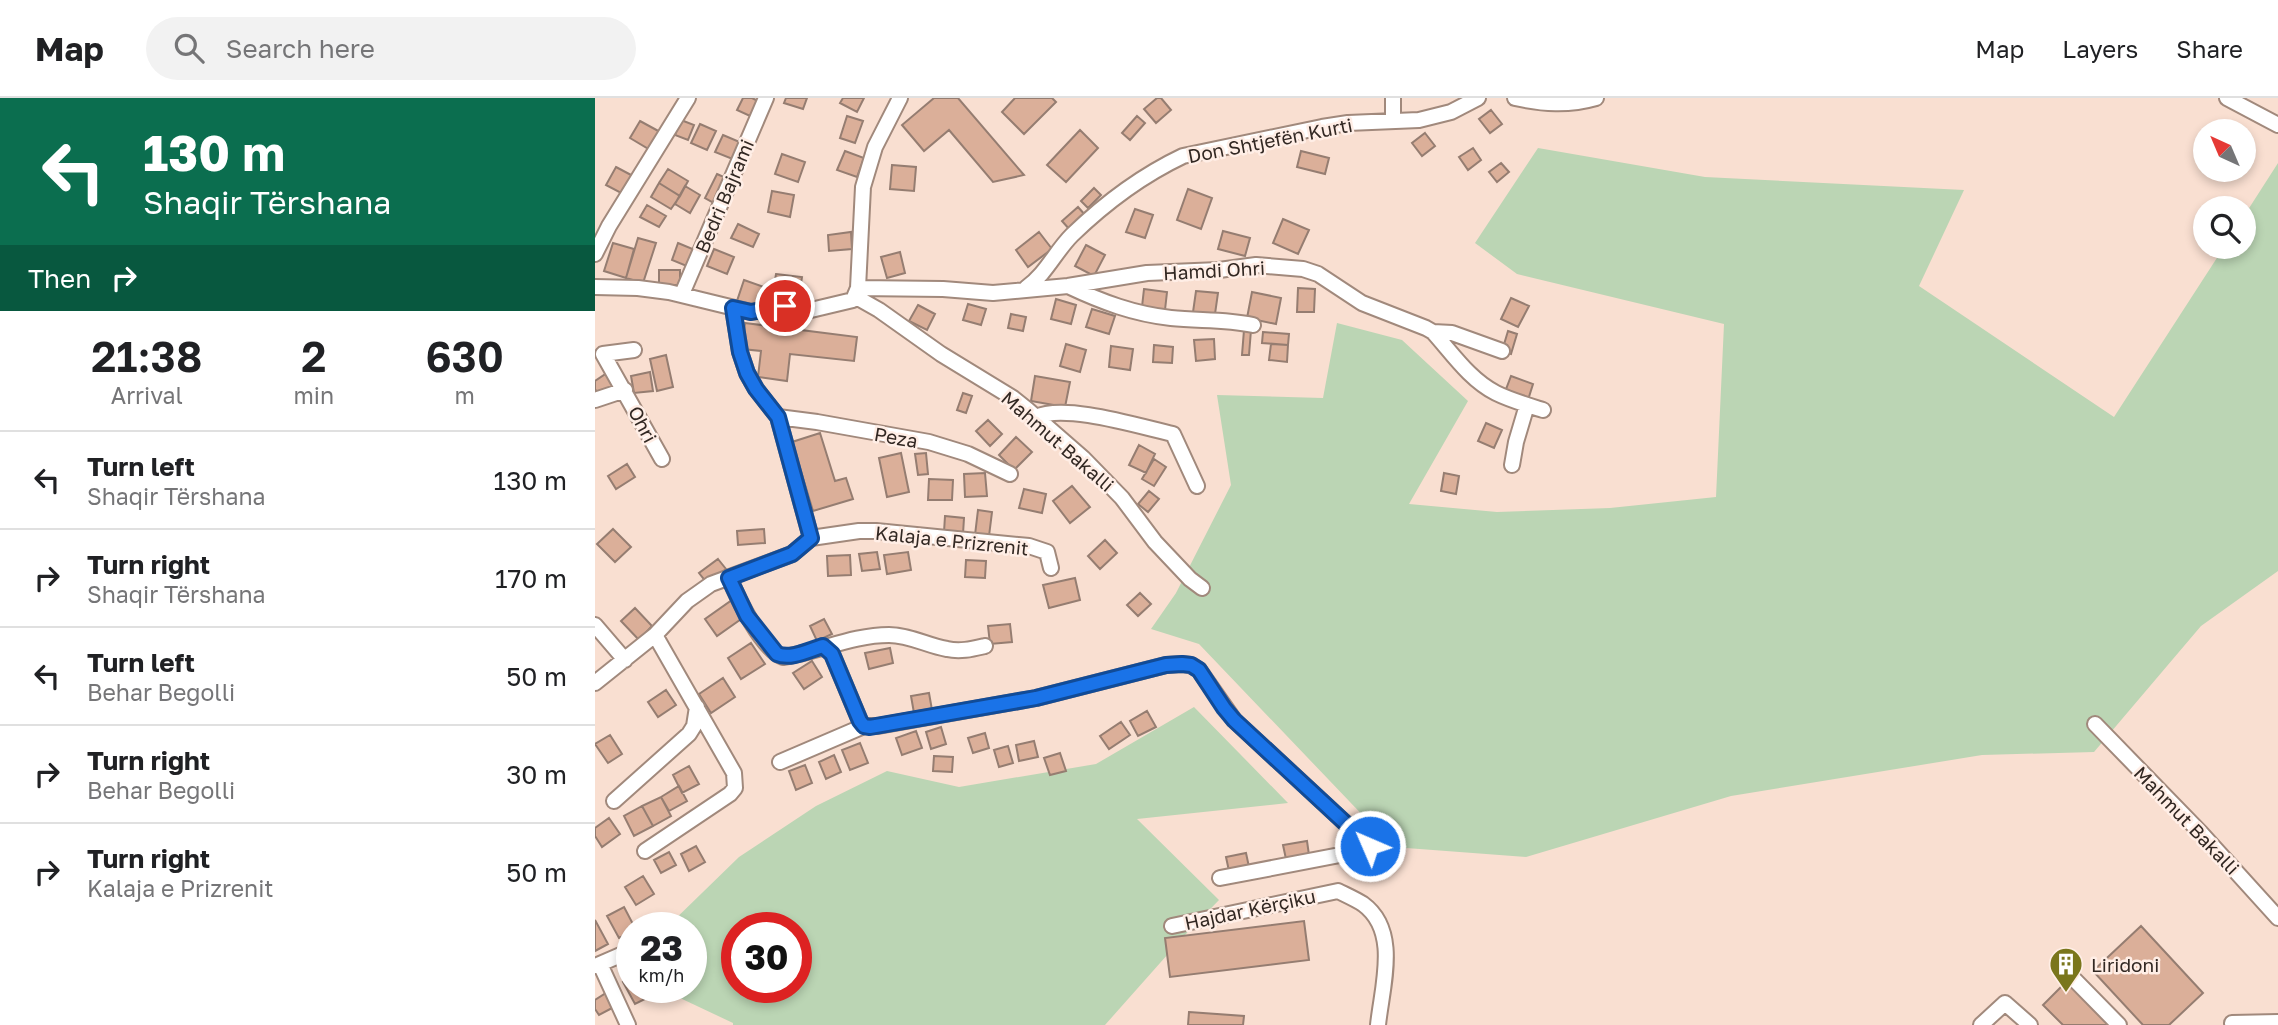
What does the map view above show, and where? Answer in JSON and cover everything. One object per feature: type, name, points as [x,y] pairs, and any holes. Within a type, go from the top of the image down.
[{"type":"street","points":[[595,254],[608,226],[688,98]]},
{"type":"street","name":"Bedri Bajrami","points":[[682,294],[766,98]]},
{"type":"street","points":[[595,287],[638,288],[682,294],[751,312],[785,306],[811,310],[849,302],[857,293],[863,187],[875,147],[900,98]]},
{"type":"street","points":[[1393,98],[1393,120]]},
{"type":"street","name":"Don Shtjefën Kurti","points":[[1025,289],[1045,272],[1074,233],[1123,192],[1183,156],[1322,127],[1419,120],[1451,112],[1478,98]]},
{"type":"street","points":[[1515,98],[1551,104],[1596,98]]},
{"type":"street","points":[[2227,98],[2278,125]]},
{"type":"street","name":"Hamdi Ohri","points":[[1068,286],[1147,273],[1219,270],[1245,266],[1303,269],[1318,274],[1362,303],[1433,332],[1457,360],[1487,387],[1543,410]]},
{"type":"street","points":[[857,293],[943,289],[993,293],[1068,286],[1114,307],[1138,313],[1252,324]]},
{"type":"street","name":"Mahmut Bakalli","points":[[857,293],[941,354],[1013,398],[1036,417],[1083,458],[1122,498],[1155,542],[1202,588]]},
{"type":"street","points":[[733,308],[740,352],[747,373],[778,417],[811,538]]},
{"type":"street","points":[[1433,332],[1452,333],[1502,351]]},
{"type":"street","name":"Ohri","points":[[634,350],[603,354],[662,459]]},
{"type":"street","name":"Ohri","points":[[595,400],[625,390]]},
{"type":"street","points":[[1512,465],[1518,433],[1528,405]]},
{"type":"street","points":[[1036,417],[1055,412],[1101,418],[1173,434],[1197,486]]},
{"type":"street","name":"Peza","points":[[778,417],[929,442],[968,454],[1010,474]]},
{"type":"street","name":"Kalaja e Prizrenit","points":[[595,683],[655,635],[699,592],[792,554],[811,538],[876,531],[1029,545],[1047,552],[1051,568]]},
{"type":"street","points":[[729,578],[747,616],[777,654],[783,657],[872,636],[910,638],[949,650],[985,646]]},
{"type":"street","points":[[595,625],[625,660]]},
{"type":"street","points":[[645,851],[717,804],[735,788],[734,773],[655,635]]},
{"type":"street","points":[[823,646],[832,654],[864,726]]},
{"type":"street","points":[[780,762],[864,726],[878,726],[1012,703],[1166,665],[1191,665],[1199,670],[1234,720],[1370,846],[1366,850],[1220,878]]},
{"type":"street","points":[[614,801],[689,734],[694,726],[697,707]]},
{"type":"street","name":"Mahmut Bakalli","points":[[2095,724],[2201,833],[2278,918]]},
{"type":"street","name":"Hajdar Kërçiku","points":[[1172,926],[1338,891],[1364,905],[1380,924],[1387,945],[1378,1025]]},
{"type":"street","points":[[616,957],[598,965],[628,1025]]},
{"type":"street","points":[[2065,971],[2119,1025]]},
{"type":"street","points":[[1981,1025],[2005,1003],[2030,1025]]},
{"type":"street","points":[[2232,1023],[2278,1022]]},
{"type":"green space","points":[[1538,148],[1705,177],[1964,190],[1919,286],[2114,417],[2216,259],[2256,259],[2256,197],[2278,163],[2278,571],[2201,626],[2094,752],[1982,755],[1731,796],[1526,857],[1393,847],[1199,644],[1151,629],[1176,593],[1231,485],[1217,395],[1323,398],[1337,323],[1402,340],[1468,401],[1409,504],[1497,512],[1610,508],[1716,497],[1724,324],[1517,274],[1475,243]]},
{"type":"green space","points":[[1194,707],[1288,803],[1137,819],[1219,900],[1105,1025],[733,1025],[691,1003],[707,1003],[707,912],[682,912],[739,857],[816,806],[887,771],[959,787],[1096,764]]},
{"type":"building","points":[[743,98],[758,101],[750,116],[737,110]]},
{"type":"building","points":[[786,98],[807,98],[803,109],[784,103]]},
{"type":"building","points":[[843,98],[864,98],[857,112],[840,103]]},
{"type":"building","points":[[934,98],[958,98],[1024,175],[993,182],[949,130],[924,151],[902,125]]},
{"type":"building","points":[[1015,98],[1052,98],[1056,102],[1024,134],[1002,112]]},
{"type":"building","points":[[1157,98],[1161,98],[1171,110],[1156,123],[1144,109]]},
{"type":"building","points":[[1491,110],[1502,124],[1490,133],[1479,119]]},
{"type":"building","points":[[847,116],[863,121],[855,143],[840,138]]},
{"type":"building","points":[[1137,116],[1145,123],[1130,140],[1122,133]]},
{"type":"building","points":[[681,120],[694,125],[688,140],[675,135]]},
{"type":"building","points":[[640,121],[662,133],[652,151],[630,138]]},
{"type":"building","points":[[700,124],[716,131],[707,150],[691,143]]},
{"type":"building","points":[[1080,130],[1098,148],[1066,182],[1047,165]]},
{"type":"building","points":[[1425,133],[1435,146],[1422,156],[1412,143]]},
{"type":"building","points":[[723,135],[742,143],[735,160],[715,152]]},
{"type":"building","points":[[1473,148],[1481,160],[1468,170],[1459,157]]},
{"type":"building","points":[[845,151],[864,158],[857,177],[837,170]]},
{"type":"building","points":[[1301,151],[1329,158],[1325,174],[1297,167]]},
{"type":"building","points":[[782,154],[805,162],[798,182],[775,174]]},
{"type":"building","points":[[1501,163],[1509,172],[1497,182],[1489,172]]},
{"type":"building","points":[[892,165],[916,167],[914,191],[890,189]]},
{"type":"building","points":[[616,167],[633,176],[623,194],[606,185]]},
{"type":"building","points":[[668,169],[688,181],[680,196],[659,183]]},
{"type":"building","points":[[717,174],[726,178],[714,203],[705,198]]},
{"type":"building","points":[[659,183],[680,196],[671,209],[651,197]]},
{"type":"building","points":[[685,186],[700,195],[690,213],[675,204]]},
{"type":"building","points":[[1094,188],[1101,195],[1088,208],[1081,201]]},
{"type":"building","points":[[1188,189],[1212,198],[1201,229],[1177,220]]},
{"type":"building","points":[[772,191],[794,195],[790,217],[768,212]]},
{"type":"building","points":[[647,205],[666,216],[659,227],[640,217]]},
{"type":"building","points":[[1078,207],[1086,216],[1070,230],[1062,221]]},
{"type":"building","points":[[1135,209],[1153,215],[1145,238],[1126,232]]},
{"type":"building","points":[[1283,219],[1309,230],[1298,254],[1273,243]]},
{"type":"building","points":[[738,224],[759,234],[753,247],[731,238]]},
{"type":"building","points":[[1223,231],[1250,238],[1245,256],[1218,249]]},
{"type":"building","points":[[851,232],[852,249],[829,251],[828,235]]},
{"type":"building","points":[[1039,232],[1052,249],[1028,267],[1016,250]]},
{"type":"building","points":[[638,238],[656,243],[643,283],[626,278]]},
{"type":"building","points":[[613,243],[634,249],[626,278],[604,271]]},
{"type":"building","points":[[678,243],[695,250],[689,267],[672,260]]},
{"type":"building","points":[[1086,245],[1105,255],[1094,276],[1075,266]]},
{"type":"building","points":[[714,249],[734,257],[727,274],[707,266]]},
{"type":"building","points":[[900,252],[905,273],[887,278],[881,257]]},
{"type":"building","points":[[659,270],[680,270],[680,285],[659,285]]},
{"type":"building","points":[[776,274],[802,277],[799,296],[773,293]]},
{"type":"building","points":[[744,280],[764,287],[757,308],[737,301]]},
{"type":"building","points":[[1298,288],[1315,289],[1314,312],[1297,312]]},
{"type":"building","points":[[1144,289],[1167,292],[1165,310],[1142,307]]},
{"type":"building","points":[[1196,291],[1218,293],[1215,314],[1193,312]]},
{"type":"building","points":[[1252,292],[1281,298],[1276,324],[1247,318]]},
{"type":"building","points":[[1511,298],[1529,306],[1518,327],[1501,319]]},
{"type":"building","points":[[1056,299],[1076,305],[1071,324],[1051,319]]},
{"type":"building","points":[[968,304],[986,309],[981,325],[963,320]]},
{"type":"building","points":[[918,305],[935,314],[927,330],[909,321]]},
{"type":"building","points":[[1092,309],[1115,316],[1109,334],[1086,327]]},
{"type":"building","points":[[1011,314],[1026,317],[1023,331],[1008,328]]},
{"type":"building","points":[[745,323],[857,337],[854,361],[790,354],[787,381],[758,377],[761,351],[742,349]]},
{"type":"building","points":[[1244,330],[1251,330],[1249,355],[1242,355]]},
{"type":"building","points":[[1508,331],[1517,334],[1511,354],[1502,351]]},
{"type":"building","points":[[1263,332],[1289,334],[1288,345],[1262,343]]},
{"type":"building","points":[[1214,339],[1215,359],[1196,361],[1194,340]]},
{"type":"building","points":[[1066,344],[1086,350],[1080,372],[1060,366]]},
{"type":"building","points":[[1271,344],[1288,345],[1287,362],[1269,360]]},
{"type":"building","points":[[1154,345],[1173,347],[1172,363],[1153,362]]},
{"type":"building","points":[[1111,346],[1133,349],[1130,370],[1109,367]]},
{"type":"building","points":[[666,355],[673,387],[657,391],[650,359]]},
{"type":"building","points":[[650,372],[653,391],[634,393],[631,376]]},
{"type":"building","points":[[607,373],[615,386],[599,396],[595,381]]},
{"type":"building","points":[[1035,376],[1070,382],[1065,407],[1031,401]]},
{"type":"building","points":[[1511,376],[1533,384],[1528,400],[1505,392]]},
{"type":"building","points":[[963,393],[972,396],[966,413],[957,410]]},
{"type":"building","points":[[988,420],[1002,434],[990,446],[976,431]]},
{"type":"building","points":[[1486,423],[1502,430],[1494,448],[1478,441]]},
{"type":"building","points":[[820,433],[835,481],[846,478],[853,499],[813,511],[792,442]]},
{"type":"building","points":[[1016,437],[1032,452],[1014,470],[999,455]]},
{"type":"building","points":[[1139,445],[1155,454],[1146,473],[1129,465]]},
{"type":"building","points":[[901,453],[909,492],[887,497],[879,458]]},
{"type":"building","points":[[926,453],[928,474],[918,475],[915,454]]},
{"type":"building","points":[[1154,459],[1166,467],[1154,486],[1142,479]]},
{"type":"building","points":[[627,464],[635,477],[616,489],[608,476]]},
{"type":"building","points":[[985,473],[987,496],[965,497],[964,474]]},
{"type":"building","points":[[1444,473],[1459,476],[1456,494],[1441,491]]},
{"type":"building","points":[[929,479],[953,480],[952,500],[928,500]]},
{"type":"building","points":[[1072,486],[1090,507],[1070,523],[1053,501]]},
{"type":"building","points":[[1024,489],[1046,494],[1042,513],[1019,508]]},
{"type":"building","points":[[1149,491],[1159,499],[1148,512],[1138,504]]},
{"type":"building","points":[[978,510],[992,512],[989,536],[975,535]]},
{"type":"building","points":[[945,516],[964,518],[963,534],[944,532]]},
{"type":"building","points":[[613,529],[631,547],[615,562],[597,544]]},
{"type":"building","points":[[764,529],[765,543],[738,545],[737,531]]},
{"type":"building","points":[[1105,540],[1117,553],[1100,569],[1088,556]]},
{"type":"building","points":[[877,552],[880,569],[862,571],[859,554]]},
{"type":"building","points":[[908,552],[911,570],[887,574],[884,555]]},
{"type":"building","points":[[850,555],[851,575],[828,576],[827,556]]},
{"type":"building","points":[[718,559],[726,569],[707,583],[699,573]]},
{"type":"building","points":[[966,560],[986,561],[985,578],[965,577]]},
{"type":"building","points":[[1075,578],[1080,600],[1049,608],[1043,585]]},
{"type":"building","points":[[1140,593],[1151,604],[1138,616],[1127,605]]},
{"type":"building","points":[[732,600],[744,617],[717,636],[705,619]]},
{"type":"building","points":[[635,608],[652,626],[639,640],[621,621]]},
{"type":"building","points":[[824,619],[832,634],[817,641],[810,626]]},
{"type":"building","points":[[1010,624],[1012,642],[990,644],[988,626]]},
{"type":"building","points":[[751,643],[765,664],[741,679],[728,658]]},
{"type":"building","points":[[890,648],[893,663],[869,669],[865,653]]},
{"type":"building","points":[[812,661],[822,677],[804,689],[793,673]]},
{"type":"building","points":[[723,678],[735,697],[711,713],[699,694]]},
{"type":"building","points":[[666,690],[676,705],[658,717],[648,702]]},
{"type":"building","points":[[929,693],[932,710],[914,713],[911,696]]},
{"type":"building","points":[[1147,711],[1156,727],[1138,736],[1130,721]]},
{"type":"building","points":[[1121,722],[1130,735],[1109,749],[1100,736]]},
{"type":"building","points":[[941,727],[946,744],[931,749],[926,732]]},
{"type":"building","points":[[916,731],[922,748],[902,755],[896,738]]},
{"type":"building","points":[[985,733],[989,748],[973,753],[968,738]]},
{"type":"building","points":[[610,735],[622,754],[608,763],[595,744]]},
{"type":"building","points":[[1034,741],[1038,757],[1019,761],[1016,745]]},
{"type":"building","points":[[860,743],[868,763],[850,770],[842,750]]},
{"type":"building","points":[[1008,746],[1013,763],[999,767],[994,750]]},
{"type":"building","points":[[1060,753],[1066,771],[1050,775],[1044,758]]},
{"type":"building","points":[[834,755],[841,772],[826,779],[819,762]]},
{"type":"building","points":[[934,756],[953,757],[952,772],[933,771]]},
{"type":"building","points":[[805,765],[812,783],[796,790],[789,771]]},
{"type":"building","points":[[689,766],[699,784],[682,793],[673,775]]},
{"type":"building","points":[[679,786],[687,801],[669,811],[661,797]]},
{"type":"building","points":[[661,797],[671,816],[653,826],[642,806]]},
{"type":"building","points":[[642,806],[653,826],[634,836],[624,816]]},
{"type":"building","points":[[609,818],[620,834],[602,847],[595,836],[595,828]]},
{"type":"building","points":[[1307,841],[1309,855],[1286,859],[1283,845]]},
{"type":"building","points":[[696,846],[705,862],[689,871],[681,854]]},
{"type":"building","points":[[669,852],[676,865],[661,873],[654,860]]},
{"type":"building","points":[[1246,853],[1249,867],[1229,871],[1226,857]]},
{"type":"building","points":[[643,876],[654,894],[636,905],[625,887]]},
{"type":"building","points":[[624,907],[627,912],[616,912],[616,932],[607,916]]},
{"type":"building","points":[[595,920],[608,944],[595,951]]},
{"type":"building","points":[[1304,921],[1309,960],[1170,977],[1165,938]]},
{"type":"building","points":[[2141,926],[2203,993],[2169,1025],[2143,1025],[2093,971]]},
{"type":"building","name":"Liridoni","points":[[2066,982],[2110,1025],[2063,1025],[2043,1005]]},
{"type":"building","points":[[606,993],[614,1007],[599,1015],[595,1009],[595,1000]]},
{"type":"building","points":[[1189,1012],[1244,1016],[1243,1025],[1188,1025]]},
{"type":"place","name":"Liridoni","points":[[2066,994]]},
{"type":"route","points":[[785,306],[751,312],[733,308],[740,352],[747,373],[778,417],[811,538],[792,554],[729,578],[747,616],[777,654],[783,657],[823,646],[828,649],[860,721],[864,726],[870,727],[1036,698],[1166,665],[1191,665],[1199,670],[1234,720],[1370,846]]}]
